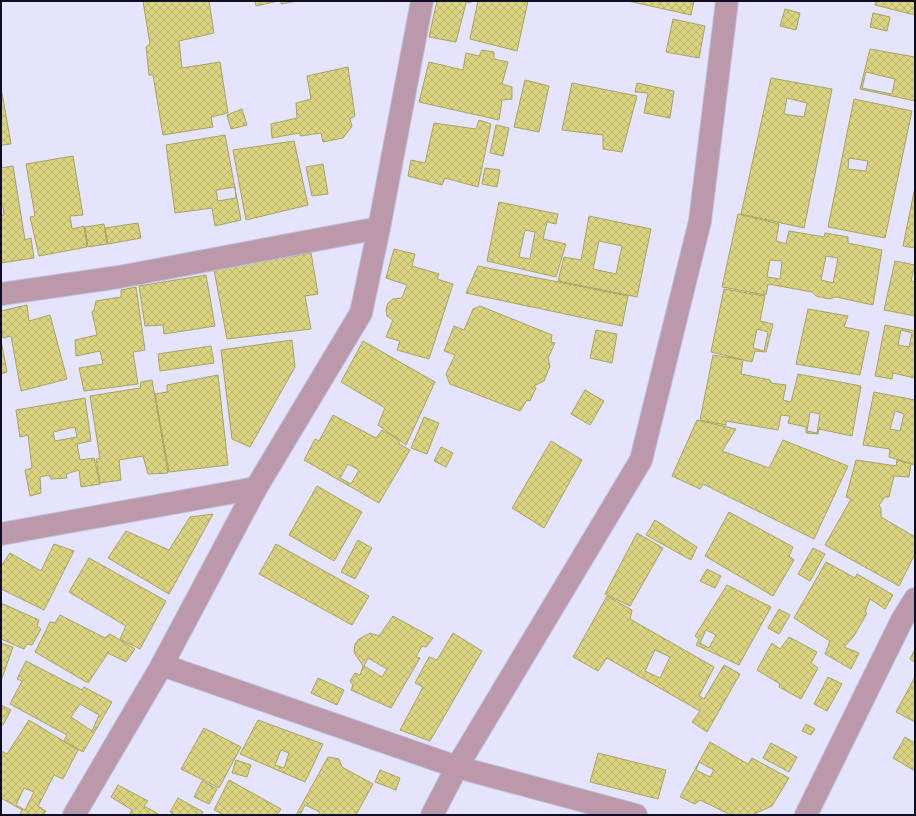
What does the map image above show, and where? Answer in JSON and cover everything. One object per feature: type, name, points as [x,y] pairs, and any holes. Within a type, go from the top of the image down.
[{"type":"street","points":[[74,815],[162,665],[256,488],[362,313],[422,1]]},
{"type":"street","points":[[432,815],[456,767],[642,460],[700,222],[727,1]]},
{"type":"street","points":[[1,294],[119,277],[379,228]]},
{"type":"street","points":[[1,534],[256,488]]},
{"type":"street","points":[[806,815],[902,620],[915,599]]},
{"type":"street","points":[[162,665],[456,767],[636,815]]},
{"type":"building","points":[[143,1],[209,1],[214,33],[179,41],[182,68],[220,62],[228,113],[211,117],[213,127],[163,135],[153,75],[149,75],[146,47],[150,44]]},
{"type":"building","points":[[255,1],[278,1],[256,6]]},
{"type":"building","points":[[281,1],[298,1],[281,4]]},
{"type":"building","points":[[437,1],[475,1],[466,3],[456,42],[429,37]]},
{"type":"building","points":[[478,1],[528,1],[517,51],[470,39]]},
{"type":"building","points":[[628,1],[694,1],[691,15]]},
{"type":"building","points":[[876,1],[915,1],[915,15],[875,5]]},
{"type":"building","points":[[785,9],[800,13],[796,30],[780,26]]},
{"type":"building","points":[[873,13],[890,17],[887,31],[870,27]]},
{"type":"building","points":[[673,19],[705,26],[699,58],[666,52]]},
{"type":"building","points":[[870,49],[915,57],[915,101],[860,89]],"holes":[[[866,72],[895,79],[892,94],[862,88]]]},
{"type":"building","points":[[482,50],[494,52],[494,59],[508,62],[502,84],[512,87],[512,99],[502,100],[499,120],[419,102],[429,62],[463,70],[466,53],[479,56]]},
{"type":"building","points":[[348,67],[355,116],[350,119],[352,126],[343,138],[323,142],[321,133],[301,136],[299,133],[272,138],[271,124],[297,118],[296,103],[311,99],[307,76]]},
{"type":"building","points":[[771,78],[832,89],[804,228],[741,214]],"holes":[[[787,98],[807,103],[804,117],[784,114]]]},
{"type":"building","points":[[525,80],[549,86],[539,132],[514,127]]},
{"type":"building","points":[[572,83],[637,96],[622,152],[603,149],[603,135],[562,130]]},
{"type":"building","points":[[637,83],[674,91],[670,118],[644,113],[648,93],[635,92]]},
{"type":"building","points":[[1,93],[11,144],[1,145]]},
{"type":"building","points":[[854,99],[912,111],[885,238],[828,227]],"holes":[[[849,158],[868,161],[866,171],[848,169]]]},
{"type":"building","points":[[242,109],[247,125],[231,129],[227,115]]},
{"type":"building","points":[[479,120],[491,124],[478,187],[445,178],[442,185],[408,176],[411,160],[425,163],[434,123],[476,129]]},
{"type":"building","points":[[496,125],[509,128],[503,156],[490,153]]},
{"type":"building","points":[[225,135],[235,187],[216,190],[218,201],[236,198],[235,189],[241,220],[215,226],[212,208],[175,213],[166,145]]},
{"type":"building","points":[[294,141],[308,205],[246,220],[233,150]]},
{"type":"building","points":[[73,156],[83,215],[70,216],[72,229],[84,226],[87,247],[39,256],[30,217],[35,216],[26,164]]},
{"type":"building","points":[[323,164],[328,194],[312,196],[306,167]]},
{"type":"building","points":[[13,166],[25,240],[31,238],[34,258],[1,263],[1,215],[4,215],[3,206],[1,207],[1,168]]},
{"type":"building","points":[[485,168],[500,170],[497,187],[482,184]]},
{"type":"building","points":[[915,187],[915,248],[903,246]]},
{"type":"building","points":[[499,202],[558,214],[556,224],[547,222],[543,239],[566,244],[556,277],[487,261]],"holes":[[[525,230],[535,232],[530,259],[519,257]]]},
{"type":"building","points":[[738,214],[779,224],[776,241],[786,244],[789,231],[824,237],[825,233],[848,237],[848,243],[882,250],[873,305],[836,297],[829,299],[816,296],[812,292],[768,284],[766,295],[722,287]],"holes":[[[826,256],[838,258],[833,283],[821,280]],[[770,260],[782,261],[780,279],[767,277]]]},
{"type":"building","points":[[589,216],[651,229],[637,297],[558,281],[564,257],[581,260]],"holes":[[[599,241],[622,246],[616,274],[593,269]]]},
{"type":"building","points":[[138,223],[141,238],[108,244],[105,228]]},
{"type":"building","points":[[104,224],[107,244],[88,247],[85,227]]},
{"type":"building","points":[[394,249],[415,254],[412,266],[439,274],[437,279],[453,284],[429,359],[397,350],[400,341],[386,337],[393,320],[387,316],[386,309],[388,303],[393,299],[402,298],[407,285],[386,278]]},
{"type":"building","points":[[311,253],[318,294],[305,296],[311,329],[227,339],[214,270]]},
{"type":"building","points":[[895,261],[915,265],[911,281],[915,282],[915,316],[884,310]]},
{"type":"building","points":[[478,266],[628,296],[622,326],[466,293]]},
{"type":"building","points":[[206,275],[215,326],[164,334],[163,325],[145,326],[139,286]]},
{"type":"building","points":[[136,287],[145,350],[133,352],[138,384],[84,391],[79,368],[103,364],[100,351],[76,356],[75,340],[97,335],[92,312],[96,301],[121,297],[121,290]]},
{"type":"building","points":[[724,289],[765,296],[760,321],[773,324],[766,352],[755,351],[752,362],[711,352]],"holes":[[[757,329],[768,332],[764,351],[753,348]]]},
{"type":"building","points":[[27,305],[29,321],[50,315],[67,379],[21,391],[11,336],[3,338],[1,329],[1,311]]},
{"type":"building","points":[[480,306],[552,335],[551,342],[555,343],[548,358],[550,366],[544,381],[534,386],[536,388],[530,401],[527,400],[520,411],[450,384],[446,374],[455,355],[444,351],[454,326],[464,330],[473,309]]},
{"type":"building","points":[[808,309],[848,316],[844,327],[869,332],[860,375],[796,364]]},
{"type":"building","points":[[885,325],[915,331],[915,378],[893,373],[892,379],[875,376]],"holes":[[[901,330],[912,333],[909,347],[898,345]]]},
{"type":"building","points":[[596,330],[617,334],[612,363],[590,358]]},
{"type":"building","points":[[1,340],[7,372],[1,374]]},
{"type":"building","points":[[292,340],[295,367],[250,447],[232,439],[221,350]]},
{"type":"building","points":[[363,341],[435,382],[406,445],[378,425],[385,408],[341,382]]},
{"type":"building","points":[[211,346],[214,363],[160,371],[158,354]]},
{"type":"building","points":[[713,355],[743,360],[741,374],[770,380],[771,383],[786,385],[783,400],[791,402],[798,374],[861,386],[852,436],[819,429],[818,434],[806,433],[806,427],[788,423],[790,416],[781,415],[778,430],[726,421],[726,425],[700,420]],"holes":[[[810,412],[820,414],[817,433],[807,431]]]},
{"type":"building","points":[[218,375],[228,465],[169,472],[155,394],[167,392],[167,385]]},
{"type":"building","points":[[152,380],[168,473],[148,474],[143,456],[119,460],[121,480],[100,483],[96,459],[100,458],[90,396],[140,388],[141,382]]},
{"type":"building","points":[[585,390],[604,401],[590,425],[571,414]]},
{"type":"building","points":[[874,392],[915,400],[915,465],[889,457],[890,449],[863,445]],"holes":[[[895,411],[904,414],[900,431],[890,429]]]},
{"type":"building","points":[[85,398],[91,441],[77,444],[80,460],[94,458],[100,484],[81,487],[79,470],[66,474],[67,478],[51,479],[49,475],[40,477],[41,493],[30,496],[25,470],[32,468],[28,435],[20,437],[16,410]],"holes":[[[75,427],[77,437],[55,441],[53,432]]]},
{"type":"building","points":[[333,415],[376,438],[382,430],[399,440],[399,444],[410,450],[379,503],[304,460],[315,439],[319,441]],"holes":[[[348,464],[359,470],[351,484],[340,478]]]},
{"type":"building","points":[[424,417],[439,423],[427,454],[411,448]]},
{"type":"building","points":[[697,420],[736,429],[722,451],[769,468],[783,440],[848,466],[814,539],[703,484],[700,489],[672,476]]},
{"type":"building","points":[[551,441],[582,460],[544,528],[512,508]]},
{"type":"building","points":[[441,447],[453,453],[446,467],[434,461]]},
{"type":"building","points":[[856,460],[896,466],[897,460],[911,464],[909,477],[894,476],[889,497],[885,497],[879,505],[881,509],[881,517],[915,537],[915,554],[899,586],[825,545],[851,499],[846,497]]},
{"type":"building","points":[[317,486],[362,512],[334,561],[289,535]]},
{"type":"building","points":[[729,512],[793,547],[789,556],[794,560],[773,596],[705,556]]},
{"type":"building","points":[[213,514],[169,594],[108,558],[126,531],[169,550],[190,517]]},
{"type":"building","points":[[655,520],[697,547],[691,560],[646,535]]},
{"type":"building","points":[[637,533],[663,548],[630,606],[605,594]]},
{"type":"building","points":[[358,540],[372,548],[355,579],[341,572]]},
{"type":"building","points":[[54,544],[74,551],[44,610],[1,589],[1,566],[10,553],[41,571]]},
{"type":"building","points":[[276,544],[369,596],[352,625],[259,574]]},
{"type":"building","points":[[813,548],[825,554],[810,581],[798,574]]},
{"type":"building","points":[[89,558],[166,601],[140,649],[120,639],[126,626],[69,592]]},
{"type":"building","points":[[826,562],[855,578],[857,574],[893,595],[885,609],[870,599],[865,612],[867,613],[854,636],[844,647],[859,653],[851,669],[825,654],[830,641],[794,618]]},
{"type":"building","points":[[707,569],[721,576],[715,588],[700,581]]},
{"type":"building","points":[[727,585],[771,607],[739,665],[696,645],[699,639],[695,636]],"holes":[[[706,630],[716,635],[709,648],[700,643]]]},
{"type":"building","points":[[607,596],[632,610],[630,619],[714,667],[699,696],[704,699],[724,665],[740,674],[707,732],[692,722],[700,711],[607,658],[598,671],[573,657]],"holes":[[[655,650],[670,657],[660,678],[645,671]]]},
{"type":"building","points":[[1,603],[39,620],[37,626],[41,629],[32,645],[27,644],[24,649],[1,639]]},
{"type":"building","points":[[779,609],[790,615],[779,634],[768,628]]},
{"type":"building","points":[[60,615],[105,638],[110,634],[135,649],[126,662],[108,653],[88,683],[35,652],[50,622],[55,623]]},
{"type":"building","points":[[393,616],[433,638],[426,647],[422,646],[416,657],[420,658],[391,708],[351,690],[353,685],[350,681],[355,673],[360,675],[363,666],[354,652],[355,644],[359,639],[370,633],[379,636]],"holes":[[[368,658],[387,669],[382,677],[364,666]]]},
{"type":"building","points":[[453,633],[482,651],[430,741],[400,730],[423,687],[415,683],[429,657],[437,660]]},
{"type":"building","points":[[789,637],[817,652],[811,663],[818,668],[801,699],[779,687],[780,684],[757,670],[772,643],[780,649]]},
{"type":"building","points":[[1,643],[13,647],[1,681]]},
{"type":"building","points":[[915,649],[915,662],[910,659]]},
{"type":"building","points":[[26,661],[82,690],[84,687],[112,702],[83,752],[64,741],[67,735],[10,704],[22,681],[17,679]],"holes":[[[80,704],[99,715],[92,731],[71,717]]]},
{"type":"building","points":[[828,677],[842,684],[827,711],[814,704]]},
{"type":"building","points":[[915,677],[915,722],[896,712]]},
{"type":"building","points":[[318,678],[344,690],[337,705],[311,693]]},
{"type":"building","points":[[1,705],[11,710],[3,725],[1,724]]},
{"type":"building","points":[[29,720],[78,750],[63,779],[54,775],[38,806],[46,811],[43,815],[22,815],[20,814],[22,810],[1,798],[1,751],[7,754]],"holes":[[[24,788],[34,792],[25,810],[16,805]]]},
{"type":"building","points":[[258,720],[323,744],[305,782],[240,754]],"holes":[[[281,750],[289,753],[284,768],[275,765]]]},
{"type":"building","points":[[806,724],[815,729],[811,735],[802,731]]},
{"type":"building","points":[[204,728],[241,747],[219,788],[181,769]]},
{"type":"building","points":[[905,737],[915,743],[915,771],[893,758]]},
{"type":"building","points":[[710,742],[748,764],[752,758],[789,778],[772,806],[752,815],[731,815],[700,800],[695,804],[680,797],[699,763],[696,770],[710,777],[714,770],[699,762]]},
{"type":"building","points":[[771,743],[797,757],[789,772],[763,758]]},
{"type":"building","points":[[598,753],[666,770],[658,799],[590,782]]},
{"type":"building","points":[[328,757],[339,759],[342,767],[373,784],[356,815],[318,815],[320,812],[305,805],[300,815],[296,815]]},
{"type":"building","points":[[236,760],[251,765],[247,777],[232,773]]},
{"type":"building","points":[[380,770],[400,778],[396,790],[375,782]]},
{"type":"building","points":[[229,780],[281,809],[277,815],[224,815],[214,810]]},
{"type":"building","points":[[202,781],[217,789],[209,804],[194,797]]},
{"type":"building","points":[[118,785],[148,801],[144,806],[160,815],[129,815],[132,810],[111,797]]},
{"type":"building","points":[[178,798],[203,812],[201,815],[175,815],[170,812]]}]
